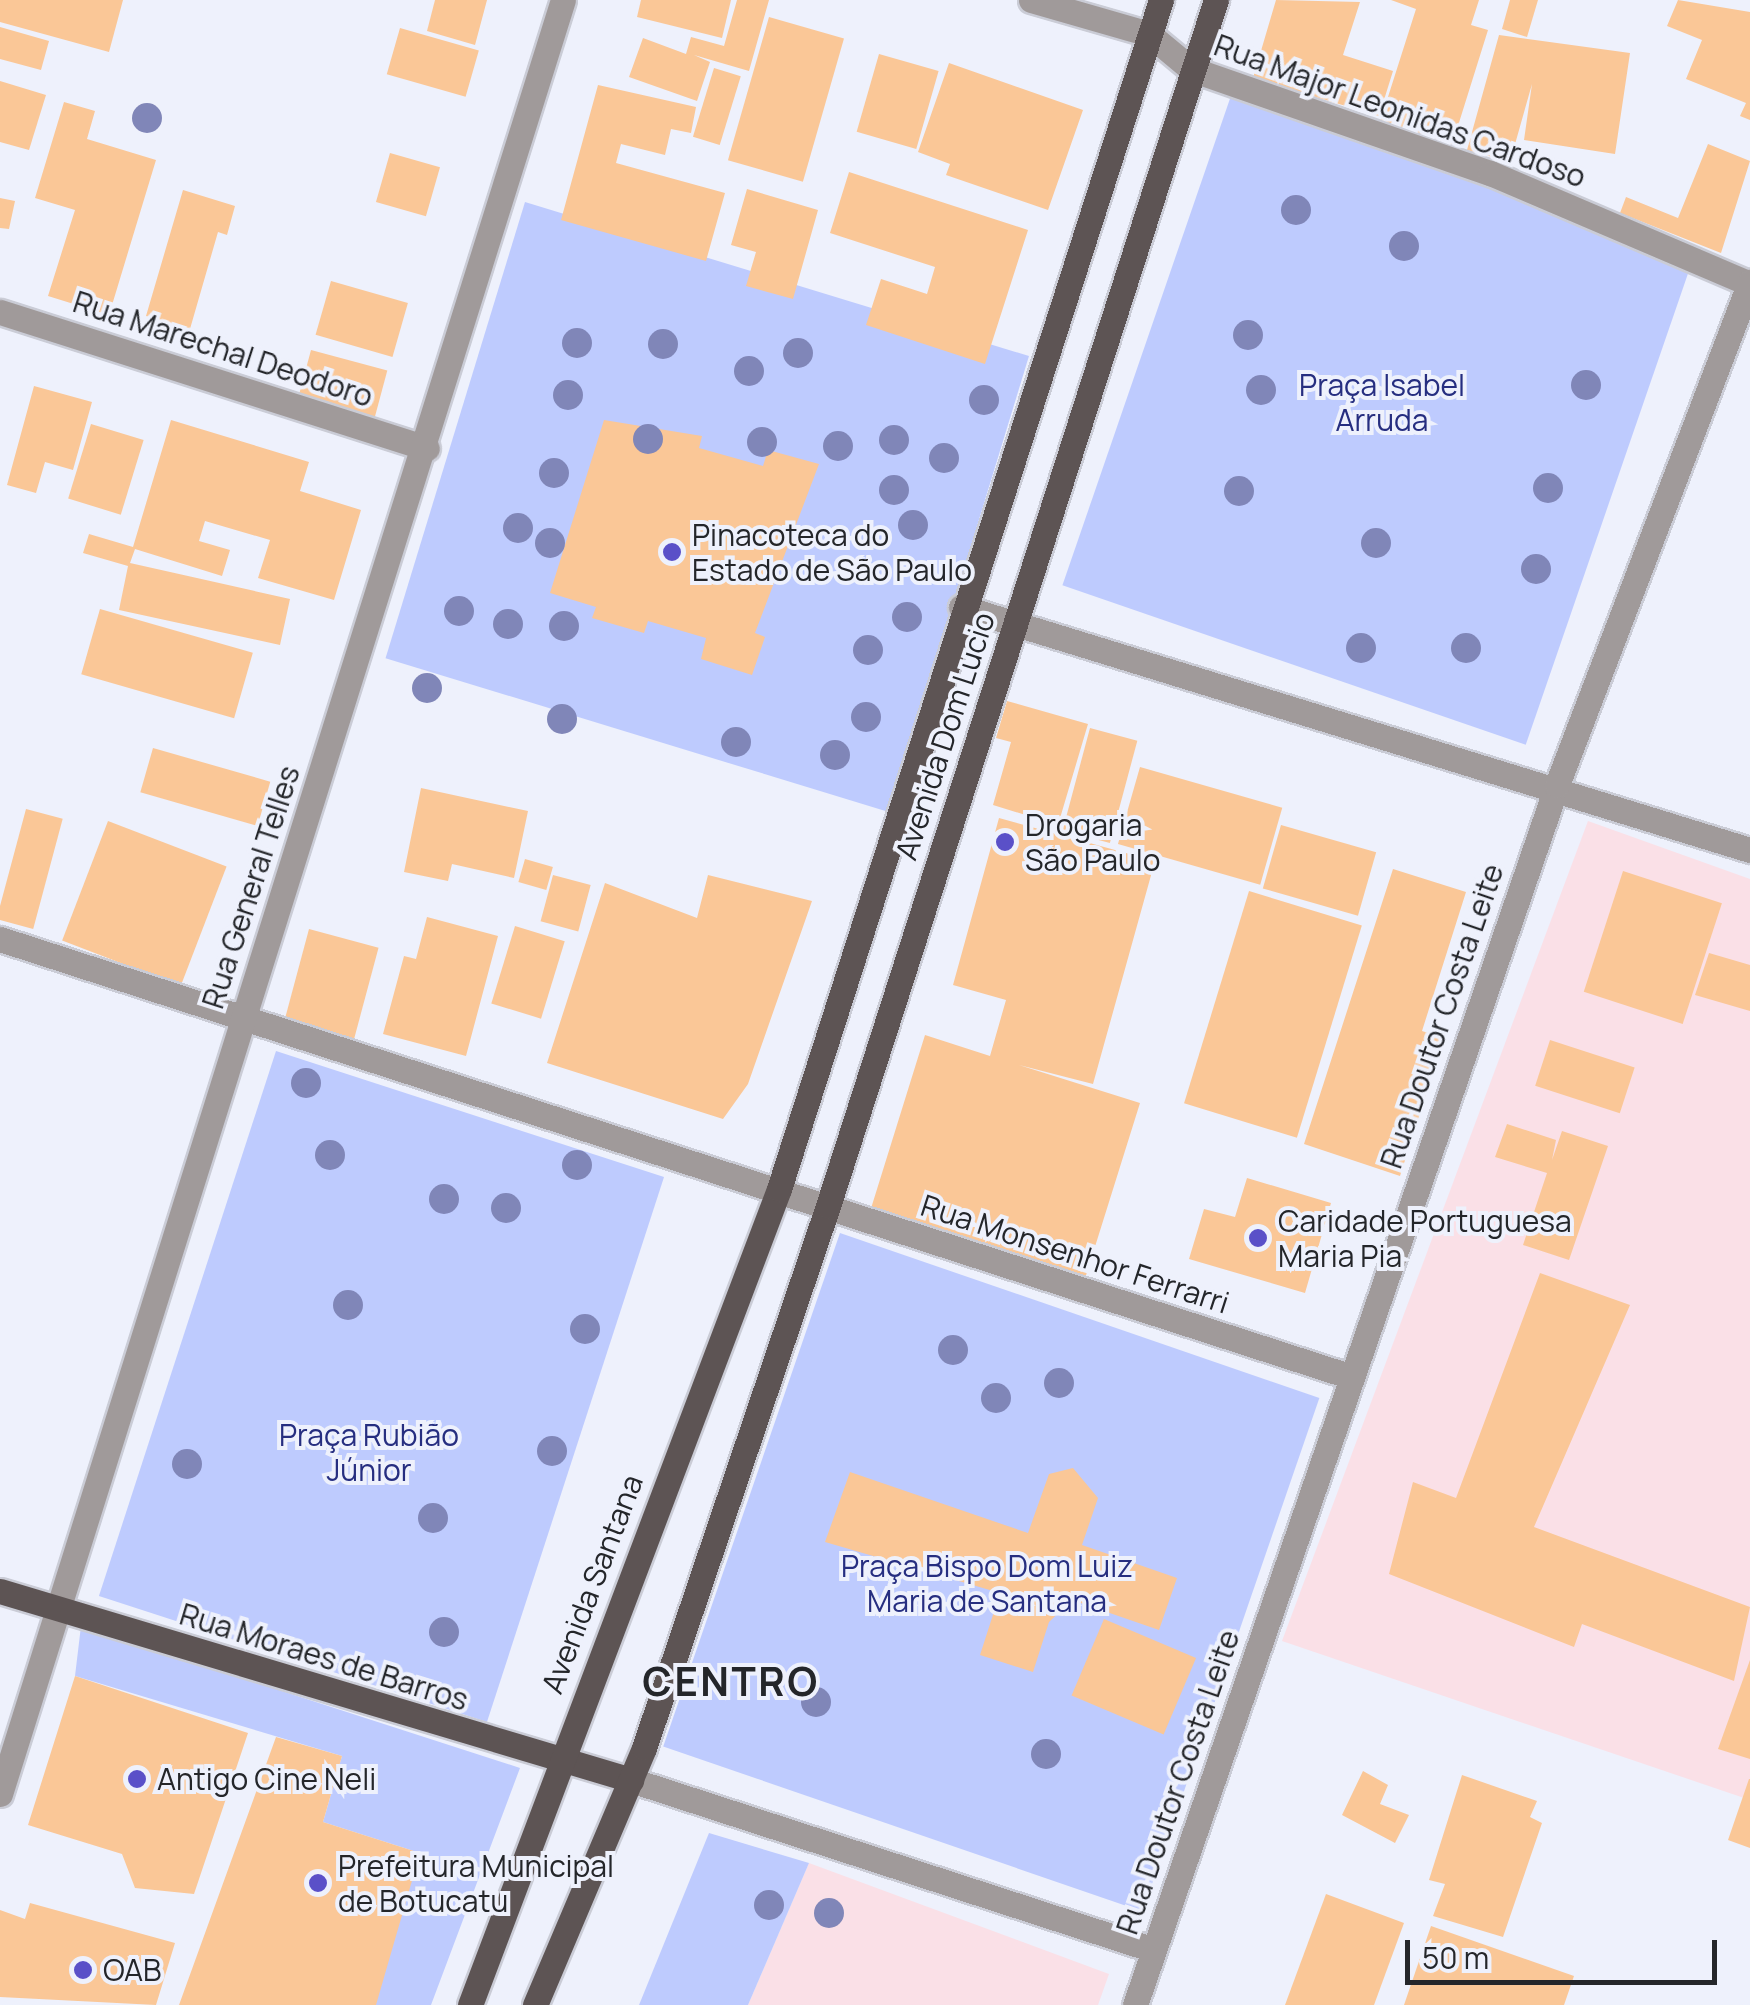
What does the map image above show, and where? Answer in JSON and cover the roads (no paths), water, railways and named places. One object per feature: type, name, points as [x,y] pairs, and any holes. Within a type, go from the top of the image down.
[{"type":"main road","name":"Avenida Dom Lucio","points":[[779,1189],[962,607],[1161,0]]},
{"type":"main road","name":"Avenida Dom Lucio","points":[[828,1206],[1216,0]]},
{"type":"main road","name":"Avenida Santana","points":[[470,2005],[558,1762],[779,1189]]},
{"type":"main road","points":[[535,2005],[631,1780],[828,1206]]},
{"type":"main road","name":"Rua Moraes de Barros","points":[[0,1591],[558,1762],[631,1780]]},
{"type":"street","name":"Rua General Telles","points":[[0,1794],[244,1014],[427,448],[563,0]]},
{"type":"street","name":"Rua Major Leonidas Cardoso","points":[[1031,0],[1149,34],[1192,69],[1490,173],[1750,283]]},
{"type":"street","name":"Rua Doutor Costa Leite","points":[[1135,2005],[1557,785],[1750,283]]},
{"type":"street","name":"Rua Marechal Deodoro","points":[[0,312],[427,448]]},
{"type":"street","points":[[962,607],[1557,785],[1750,850]]},
{"type":"street","points":[[0,939],[244,1014],[779,1189]]},
{"type":"street","name":"Rua Monsenhor Ferrarri","points":[[779,1189],[1352,1377]]},
{"type":"street","points":[[631,1780],[1154,1950]]},
{"type":"place","name":"Pinacoteca do Estado de São Paulo","points":[[672,552]]},
{"type":"place","name":"Drogaria São Paulo","points":[[1005,842]]},
{"type":"place","name":"Caridade Portuguesa Maria Pia","points":[[1258,1238]]},
{"type":"place","name":"Antigo Cine Neli","points":[[137,1779]]},
{"type":"place","name":"Prefeitura Municipal de Botucatu","points":[[318,1883]]},
{"type":"place","name":"OAB","points":[[83,1970]]},
{"type":"district","name":"CENTRO","points":[[731,1681]]},
{"type":"park label","name":"Praça Isabel Arruda","points":[[1382,402]]},
{"type":"park label","name":"Praça Rubião Júnior","points":[[369,1452]]},
{"type":"park label","name":"Praça Bispo Dom Luiz Maria de Santana","points":[[987,1583]]}]
